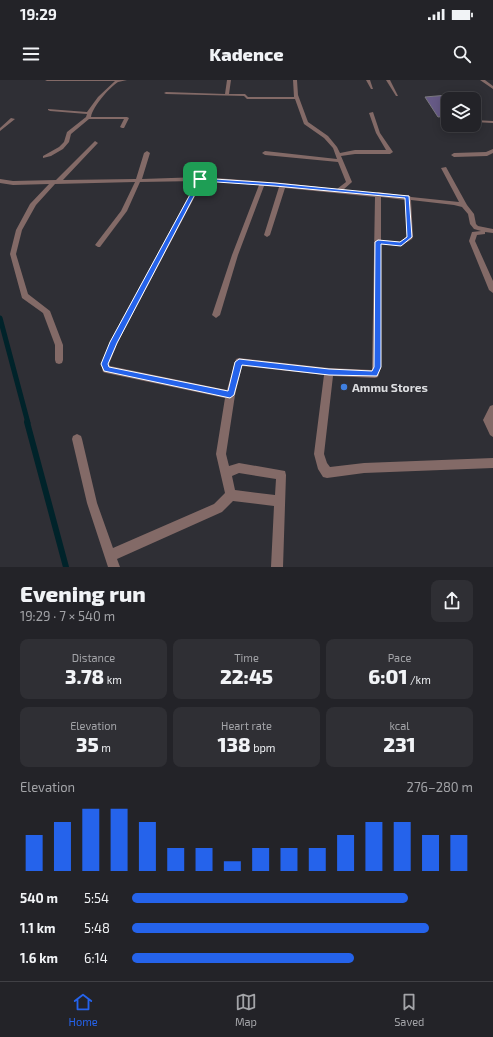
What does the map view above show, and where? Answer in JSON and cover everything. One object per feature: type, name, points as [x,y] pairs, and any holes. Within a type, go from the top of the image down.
[{"type":"street","points":[[47,80],[125,80]]},
{"type":"street","points":[[227,95],[229,80]]},
{"type":"street","points":[[295,80],[297,98],[306,123],[326,137],[335,148],[349,182],[338,191]]},
{"type":"street","points":[[368,80],[372,88]]},
{"type":"street","points":[[388,80],[397,95]]},
{"type":"street","points":[[482,80],[493,88]]},
{"type":"street","points":[[45,157],[59,151],[68,140],[69,133],[88,116],[117,81]]},
{"type":"street","points":[[166,93],[245,95],[247,98],[276,96],[281,98],[297,98]]},
{"type":"street","points":[[50,110],[88,116],[127,118],[122,127]]},
{"type":"street","points":[[265,153],[339,158],[355,152],[390,152],[378,132],[372,113]]},
{"type":"street","points":[[0,130],[13,120]]},
{"type":"street","points":[[481,121],[493,122]]},
{"type":"street","points":[[59,360],[59,345],[46,311],[25,296],[13,254],[19,230],[33,204],[95,144]]},
{"type":"street","points":[[454,155],[488,154],[493,151]]},
{"type":"street","points":[[98,245],[124,211],[138,181],[147,153]]},
{"type":"street","points":[[444,168],[464,206],[471,214],[473,224],[476,228],[493,232]]},
{"type":"street","points":[[0,181],[13,183],[55,183],[200,179],[408,197],[455,202],[464,206]]},
{"type":"street","points":[[200,179],[114,342],[105,364],[106,369],[230,395]]},
{"type":"street","points":[[216,315],[235,255],[262,184]]},
{"type":"street","points":[[267,235],[283,185]]},
{"type":"street","points":[[232,495],[221,454],[230,395],[239,362],[329,372],[375,374],[377,367],[378,194]]},
{"type":"street","points":[[378,242],[401,244],[410,237],[408,197]]},
{"type":"street","points":[[493,232],[474,233],[472,241],[493,290]]},
{"type":"street","points":[[329,372],[319,454],[322,465],[327,474],[364,468],[493,463]]},
{"type":"street","points":[[493,409],[488,420],[493,432]]},
{"type":"street","points":[[77,439],[92,503],[114,567]]},
{"type":"street","points":[[226,472],[239,468],[281,475],[277,567]]},
{"type":"street","points":[[110,556],[218,508],[232,495]]},
{"type":"street","points":[[232,495],[280,502]]},
{"type":"building","points":[[441,96],[441,117],[438,117],[425,97]]},
{"type":"waterway","points":[[0,318],[28,423]]},
{"type":"waterway","points":[[27,422],[66,567]]},
{"type":"place","name":"Ammu Stores","points":[[344,387]]},
{"type":"route","points":[[200,179],[275,184],[408,197],[410,237],[401,244],[378,242],[377,367],[375,374],[329,372],[239,362],[230,395],[106,369],[105,364],[114,342],[200,179]]}]
